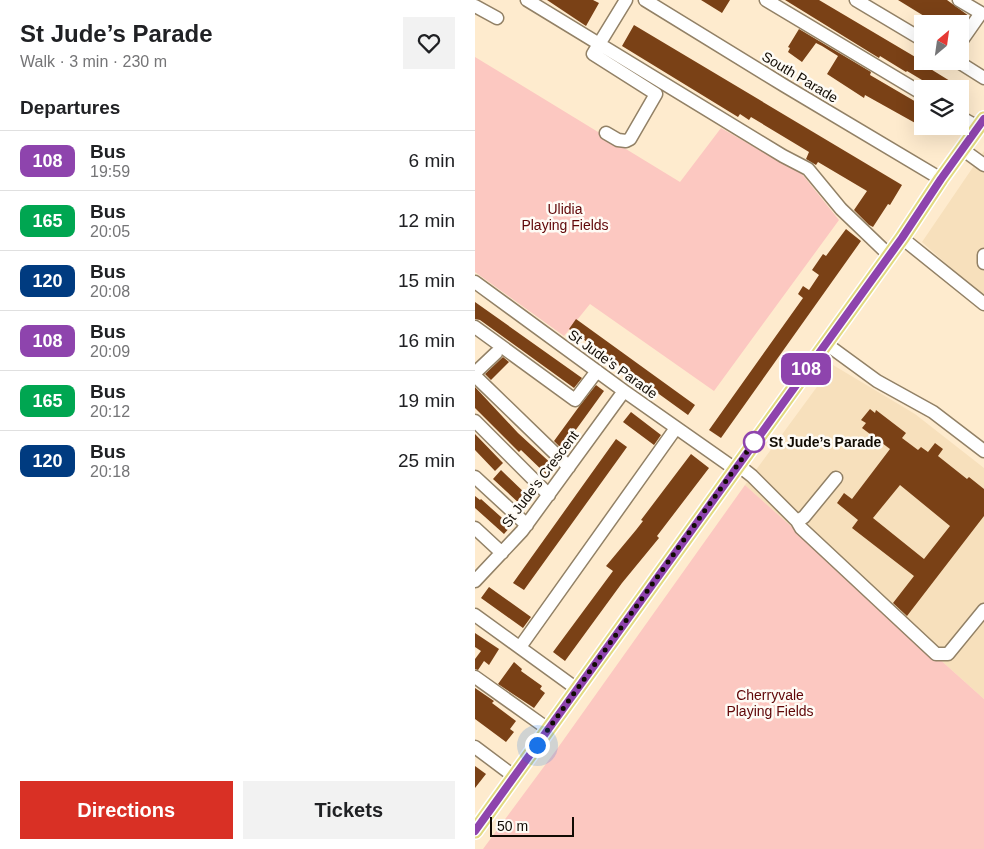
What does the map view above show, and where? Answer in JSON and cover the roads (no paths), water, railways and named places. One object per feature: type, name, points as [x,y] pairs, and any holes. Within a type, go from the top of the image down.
[{"type":"main road","points":[[475,831],[902,238],[981,123]]},
{"type":"street","points":[[527,0],[783,156],[801,164],[808,169],[841,209],[889,255]]},
{"type":"street","points":[[606,133],[618,140],[626,141],[630,139],[656,94],[593,54],[626,0]]},
{"type":"street","name":"South Parade","points":[[645,0],[941,179]]},
{"type":"street","points":[[766,0],[914,89]]},
{"type":"street","points":[[857,0],[914,35]]},
{"type":"street","points":[[959,0],[981,13],[969,30]]},
{"type":"street","points":[[475,6],[497,18]]},
{"type":"street","points":[[969,69],[984,78]]},
{"type":"street","points":[[963,149],[984,165]]},
{"type":"street","points":[[902,238],[984,304]]},
{"type":"street","points":[[984,255],[984,263]]},
{"type":"street","name":"St Jude's Parade","points":[[475,282],[623,391],[752,476],[797,521],[801,528],[936,654],[948,654],[984,610]]},
{"type":"street","points":[[475,327],[575,400],[597,371]]},
{"type":"street","points":[[825,343],[877,381],[933,412],[984,451]]},
{"type":"street","points":[[496,352],[478,367],[569,467]]},
{"type":"street","name":"St Jude's Crescent","points":[[476,578],[527,525],[623,391]]},
{"type":"street","points":[[475,421],[549,495]]},
{"type":"street","points":[[520,647],[677,428]]},
{"type":"street","points":[[475,477],[527,525]]},
{"type":"street","points":[[797,521],[804,517],[836,478]]},
{"type":"street","points":[[475,528],[502,552]]},
{"type":"street","points":[[475,615],[577,689]]},
{"type":"street","points":[[475,677],[548,729]]},
{"type":"street","points":[[475,747],[515,777]]},
{"type":"place","name":"St Jude’s Parade","points":[[754,442]]},
{"type":"park label","name":"Ulidia Playing Fields","points":[[565,217]]},
{"type":"park label","name":"Cherryvale Playing Fields","points":[[770,704]]}]
